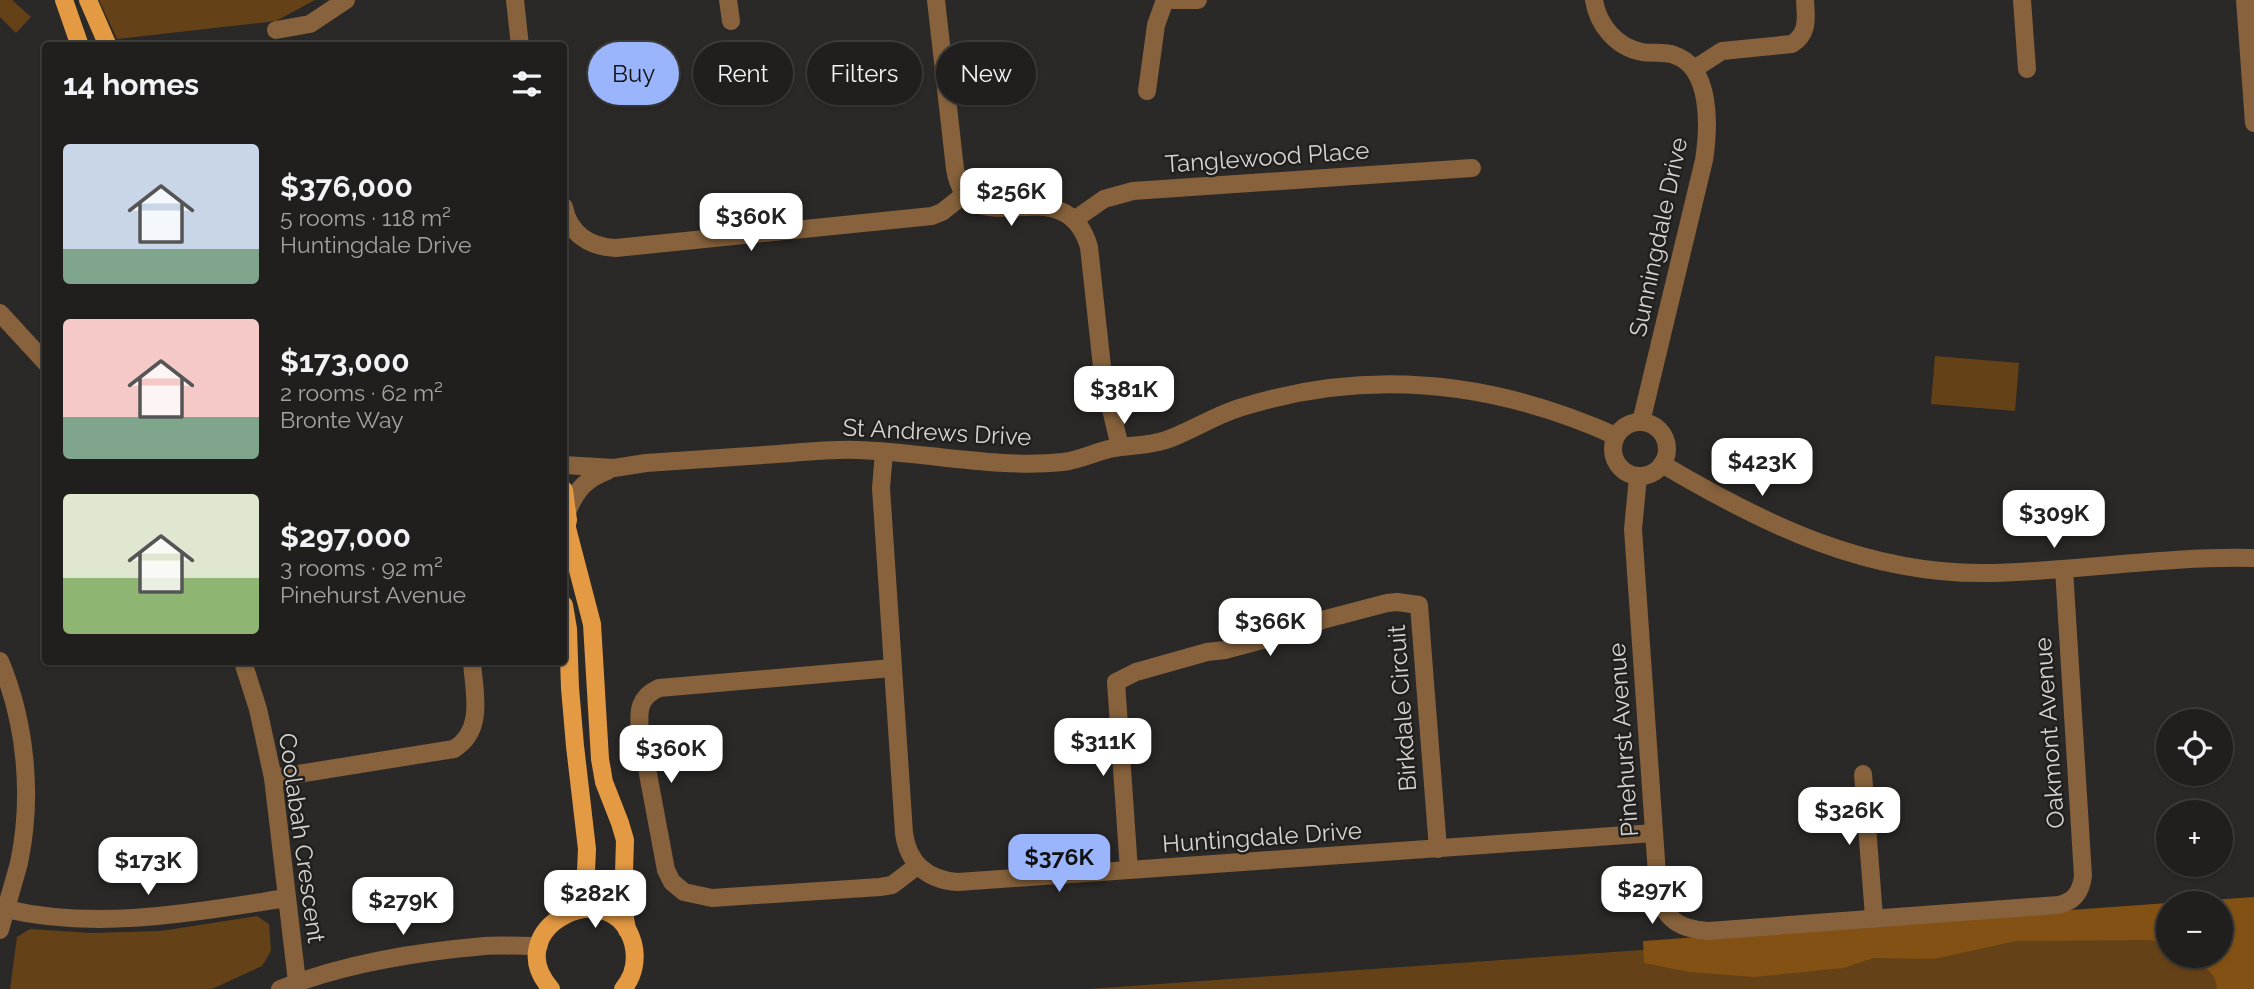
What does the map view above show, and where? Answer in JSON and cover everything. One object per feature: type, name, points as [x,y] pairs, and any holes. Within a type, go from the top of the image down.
[{"type":"main road","points":[[64,0],[79,42]]},
{"type":"main road","points":[[88,0],[106,42]]},
{"type":"main road","points":[[567,528],[592,624],[601,771],[625,841],[623,906],[635,960],[633,973],[623,989]]},
{"type":"main road","points":[[567,623],[575,746],[587,849],[586,872],[571,911]]},
{"type":"main road","points":[[549,988],[537,959],[539,946],[550,924],[571,911],[584,908],[610,915],[627,930]]},
{"type":"street","points":[[276,30],[310,24],[346,0]]},
{"type":"street","points":[[516,0],[520,42]]},
{"type":"street","points":[[728,0],[731,21]]},
{"type":"street","points":[[936,0],[955,169],[960,187],[972,201],[984,206],[1004,209],[1052,207],[1066,213],[1081,228],[1089,247],[1103,376],[1120,447]]},
{"type":"street","points":[[1147,91],[1156,25],[1165,0]]},
{"type":"street","points":[[1172,0],[1198,0]]},
{"type":"street","points":[[1594,0],[1600,20],[1616,40],[1634,50],[1676,55],[1694,69],[1722,51],[1792,44],[1799,40],[1809,32],[1805,0]]},
{"type":"street","points":[[2022,0],[2027,69]]},
{"type":"street","points":[[2245,0],[2254,123]]},
{"type":"street","name":"Sunningdale Drive","points":[[1641,422],[1704,160],[1706,134],[1703,88],[1694,69]]},
{"type":"street","name":"Tanglewood Place","points":[[1074,220],[1104,200],[1133,191],[1472,168]]},
{"type":"street","points":[[568,231],[593,244],[616,248],[932,216],[942,212],[965,194]]},
{"type":"street","points":[[0,313],[42,359]]},
{"type":"street","name":"St Andrews Drive","points":[[567,465],[614,468],[646,463],[844,450],[983,461],[1044,463],[1078,460],[1120,447],[1166,440],[1219,416],[1268,400],[1322,389],[1387,384],[1436,386],[1505,396],[1566,414],[1616,436]]},
{"type":"street","points":[[1641,422],[1656,428],[1662,434],[1667,449],[1662,464],[1647,475],[1638,477],[1623,471],[1614,459],[1613,443],[1616,436],[1626,425],[1641,422]]},
{"type":"street","points":[[884,452],[881,488],[904,833],[909,854],[917,866],[892,884],[880,887],[712,898],[684,892],[672,882],[666,870],[638,715],[642,700],[650,692],[659,688],[892,668]]},
{"type":"street","points":[[1662,464],[1763,520],[1807,540],[1899,565],[1990,573],[2253,556]]},
{"type":"street","name":"St Andrews Drive","points":[[567,521],[578,489],[586,481],[614,468]]},
{"type":"street","name":"Pinehurst Avenue","points":[[1638,477],[1633,529],[1654,833],[1659,897],[1671,918],[1685,928],[1708,931],[2058,905],[2070,901],[2078,893]]},
{"type":"street","name":"Oakmont Avenue","points":[[2064,569],[2083,876],[2078,893]]},
{"type":"street","name":"Birkdale Circuit","points":[[1129,870],[1116,682],[1136,672],[1397,602],[1419,605],[1438,849]]},
{"type":"street","points":[[0,661],[19,724],[25,796],[19,862],[0,930]]},
{"type":"street","name":"Coolabah Crescent","points":[[244,665],[261,720],[273,778],[287,898],[289,986]]},
{"type":"street","points":[[273,778],[442,752],[460,745],[470,734],[475,719],[472,665]]},
{"type":"street","points":[[1863,774],[1874,917]]},
{"type":"street","name":"Huntingdale Drive","points":[[917,866],[937,878],[957,882],[1654,833]]},
{"type":"street","points":[[6,909],[68,917],[121,918],[192,912],[287,898]]},
{"type":"street","points":[[289,986],[358,965],[402,956],[487,946],[539,946]]},
{"type":"shaded area","points":[[0,0],[12,0],[31,17],[16,33],[0,17]]},
{"type":"shaded area","points":[[99,0],[315,0],[276,21],[117,39]]},
{"type":"shaded area","points":[[1935,356],[2019,363],[2015,411],[1931,404]]},
{"type":"shaded area","points":[[2254,897],[2254,989],[2217,989],[2215,978],[2206,968],[2233,968],[2233,898]]},
{"type":"shaded area","points":[[2156,904],[2156,941],[2016,941],[1934,959],[1873,958],[1844,968],[1754,977],[1689,972],[1644,963],[1643,941]]},
{"type":"shaded area","points":[[2156,914],[2156,968],[2233,968],[2254,989],[1089,989]]},
{"type":"shaded area","points":[[257,916],[269,924],[271,951],[262,966],[212,989],[10,989],[17,937],[30,929],[91,933],[161,931]]}]
